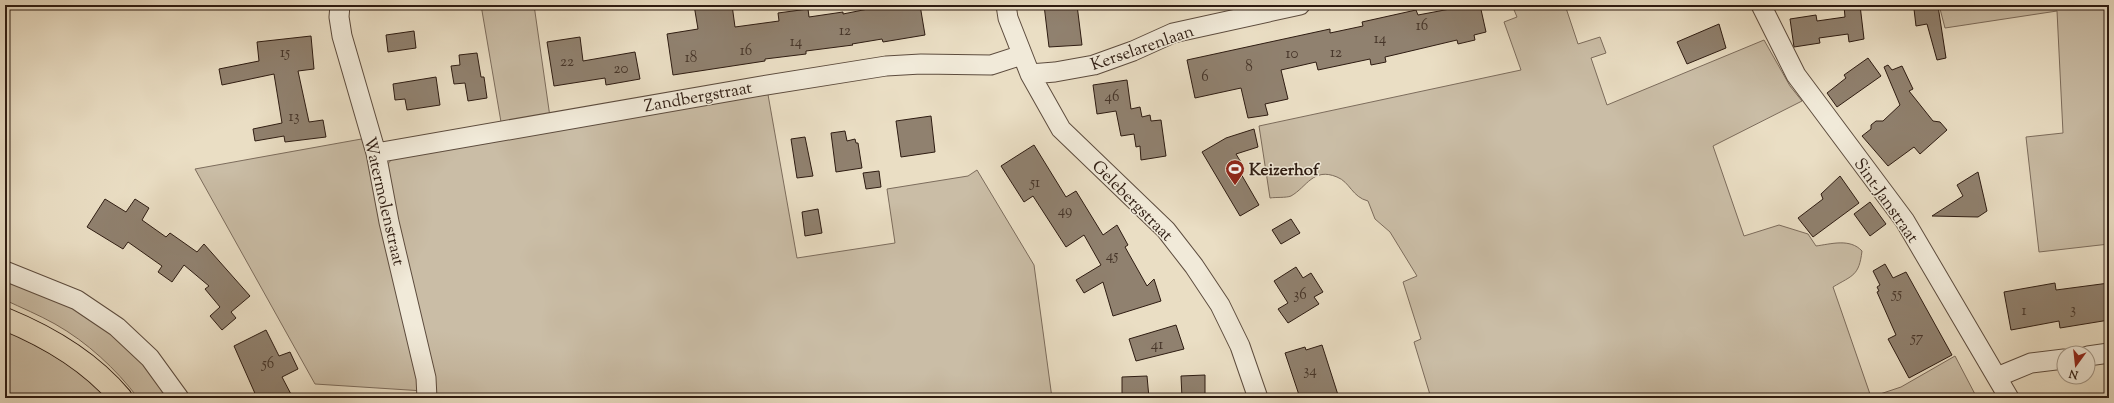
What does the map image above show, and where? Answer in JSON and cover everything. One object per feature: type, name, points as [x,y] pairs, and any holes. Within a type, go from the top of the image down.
[{"type":"highway","points":[[5,319],[30,329],[74,355],[110,385],[121,398]]},
{"type":"street","name":"Watermolenstraat","points":[[340,5],[339,17],[342,36],[376,153],[389,222],[426,378],[427,398]]},
{"type":"street","name":"Gelebergstraat","points":[[1006,5],[1008,18],[1030,74],[1061,129],[1166,230],[1194,266],[1220,305],[1240,346],[1258,398]]},
{"type":"street","name":"Kerselarenlaan","points":[[1030,74],[1055,72],[1094,65],[1133,51],[1173,33],[1300,5]]},
{"type":"street","name":"Sint-Janstraat","points":[[1761,5],[1796,75],[1905,221],[2008,398]]},
{"type":"street","name":"Zandbergstraat","points":[[376,153],[886,66],[921,64],[991,64],[1022,55]]},
{"type":"street","points":[[5,271],[77,300],[117,327],[150,358],[179,398]]},
{"type":"street","points":[[2096,355],[2109,353]]},
{"type":"street","points":[[1997,377],[2031,363],[2056,360]]},
{"type":"shaded area","points":[[481,5],[534,5],[550,117],[501,122]]},
{"type":"shaded area","points":[[1512,5],[1565,5],[1578,44],[1600,37],[1606,53],[1591,58],[1607,105],[1764,40],[1790,86],[1802,101],[1713,146],[1744,236],[1779,225],[1808,234],[1816,246],[1846,243],[1852,244],[1862,251],[1859,265],[1854,274],[1833,287],[1871,397],[1901,387],[1955,356],[1977,398],[1431,398],[1414,342],[1421,339],[1403,282],[1417,276],[1390,232],[1375,219],[1368,201],[1358,196],[1345,182],[1337,177],[1322,174],[1311,179],[1291,196],[1270,198],[1259,126],[1521,70],[1504,22],[1517,17]]},
{"type":"shaded area","points":[[1939,5],[2086,5],[2109,11],[2109,244],[2039,252],[2026,137],[2063,133],[2057,11],[1945,28]]},
{"type":"shaded area","points":[[767,89],[797,258],[895,243],[887,189],[968,176],[977,170],[1034,265],[1052,398],[432,398],[386,166],[392,159]]},
{"type":"shaded area","points":[[367,138],[424,391],[315,384],[195,169]]},
{"type":"shaded area","points":[[5,278],[59,299],[105,328],[133,351],[171,398],[138,398],[111,367],[78,339],[49,321],[5,300]]},
{"type":"shaded area","points":[[5,329],[49,353],[84,375],[106,398],[52,398],[30,394],[5,396]]},
{"type":"building","points":[[694,5],[732,5],[735,27],[779,21],[778,13],[808,9],[809,17],[843,12],[843,14],[888,5],[920,5],[925,35],[883,42],[882,39],[852,44],[853,45],[806,51],[806,54],[765,59],[765,61],[673,75],[667,34],[698,29]]},
{"type":"building","points":[[1044,5],[1077,5],[1082,45],[1049,47]]},
{"type":"building","points":[[1449,5],[1480,5],[1486,32],[1474,35],[1475,40],[1458,44],[1457,40],[1385,57],[1386,62],[1371,65],[1370,59],[1318,70],[1316,62],[1281,70],[1288,99],[1265,104],[1268,115],[1248,118],[1241,88],[1195,98],[1187,60],[1330,29],[1330,33],[1363,26],[1362,22],[1416,10],[1418,15],[1450,9]]},
{"type":"building","points":[[1860,5],[1864,39],[1849,42],[1848,34],[1819,38],[1820,43],[1794,47],[1790,19],[1816,15],[1817,21],[1845,17],[1844,6]]},
{"type":"building","points":[[1938,6],[1946,58],[1937,60],[1927,24],[1916,26],[1914,9]]},
{"type":"building","points":[[1719,24],[1726,48],[1687,64],[1677,42]]},
{"type":"building","points":[[414,31],[416,48],[388,52],[386,35]]},
{"type":"building","points":[[311,36],[314,69],[298,71],[309,122],[323,120],[326,137],[285,142],[284,136],[255,141],[253,129],[282,123],[274,74],[222,85],[219,69],[259,61],[257,42]]},
{"type":"building","points":[[580,37],[583,61],[635,52],[640,79],[606,85],[605,78],[554,86],[547,42]]},
{"type":"building","points":[[477,53],[481,77],[484,77],[487,98],[468,101],[465,83],[454,84],[451,66],[460,65],[459,55]]},
{"type":"building","points":[[1868,58],[1881,76],[1837,107],[1827,93],[1846,78],[1844,75]]},
{"type":"building","points":[[1888,65],[1892,70],[1902,66],[1913,89],[1909,91],[1933,121],[1940,122],[1947,130],[1920,154],[1914,147],[1888,166],[1862,136],[1871,129],[1871,125],[1876,121],[1883,121],[1900,105],[1884,67]]},
{"type":"building","points":[[436,77],[440,105],[407,110],[405,99],[395,100],[393,84]]},
{"type":"building","points":[[1127,80],[1131,109],[1140,107],[1142,117],[1150,115],[1151,121],[1161,120],[1166,156],[1141,160],[1140,146],[1136,147],[1134,134],[1121,136],[1116,111],[1097,114],[1093,85]]},
{"type":"building","points":[[931,116],[935,152],[901,157],[896,121]]},
{"type":"building","name":"Keizerhof","points":[[1254,129],[1258,147],[1236,154],[1242,164],[1237,167],[1259,205],[1240,216],[1202,152],[1226,138]]},
{"type":"building","points":[[845,131],[847,141],[855,139],[856,143],[858,143],[862,168],[836,172],[831,133]]},
{"type":"building","points":[[805,137],[813,176],[797,178],[791,139]]},
{"type":"building","points":[[1034,145],[1066,197],[1076,191],[1103,235],[1117,225],[1128,245],[1125,247],[1147,286],[1154,279],[1161,301],[1113,316],[1103,282],[1084,293],[1076,280],[1101,265],[1084,235],[1066,247],[1033,196],[1024,202],[1001,166]]},
{"type":"building","points":[[879,171],[881,187],[866,189],[863,173]]},
{"type":"building","points":[[1978,172],[1987,211],[1978,217],[1932,216],[1963,196],[1957,185]]},
{"type":"building","points":[[1840,176],[1859,203],[1813,237],[1798,218],[1823,199],[1821,194]]},
{"type":"building","points":[[105,199],[126,212],[135,199],[149,208],[142,220],[166,237],[170,233],[197,252],[204,244],[250,296],[231,312],[236,318],[222,330],[210,316],[220,307],[205,289],[209,286],[184,265],[172,282],[158,272],[162,266],[128,242],[123,249],[87,227]]},
{"type":"building","points":[[1870,202],[1886,224],[1870,236],[1854,214]]},
{"type":"building","points":[[818,209],[822,233],[805,236],[802,212]]},
{"type":"building","points":[[1291,219],[1300,233],[1281,244],[1272,230]]},
{"type":"building","points":[[1885,264],[1893,278],[1906,272],[1952,355],[1909,378],[1888,339],[1896,335],[1877,292],[1879,291],[1877,287],[1880,285],[1873,271]]},
{"type":"building","points":[[1296,267],[1303,278],[1311,273],[1323,292],[1314,297],[1319,304],[1288,323],[1278,309],[1288,303],[1274,281]]},
{"type":"building","points":[[2055,283],[2056,290],[2109,283],[2109,320],[2060,328],[2059,321],[2011,330],[2004,292]]},
{"type":"building","points":[[1176,325],[1184,349],[1136,361],[1129,339]]},
{"type":"building","points":[[266,330],[279,356],[290,352],[298,369],[282,377],[293,398],[257,398],[234,346]]},
{"type":"building","points":[[1322,345],[1339,398],[1300,398],[1285,353],[1305,347],[1306,350]]},
{"type":"building","points":[[1205,375],[1205,398],[1182,398],[1181,376]]},
{"type":"building","points":[[1147,376],[1149,398],[1122,398],[1122,377]]},
{"type":"place","name":"Keizerhof","points":[[1235,186]]}]
